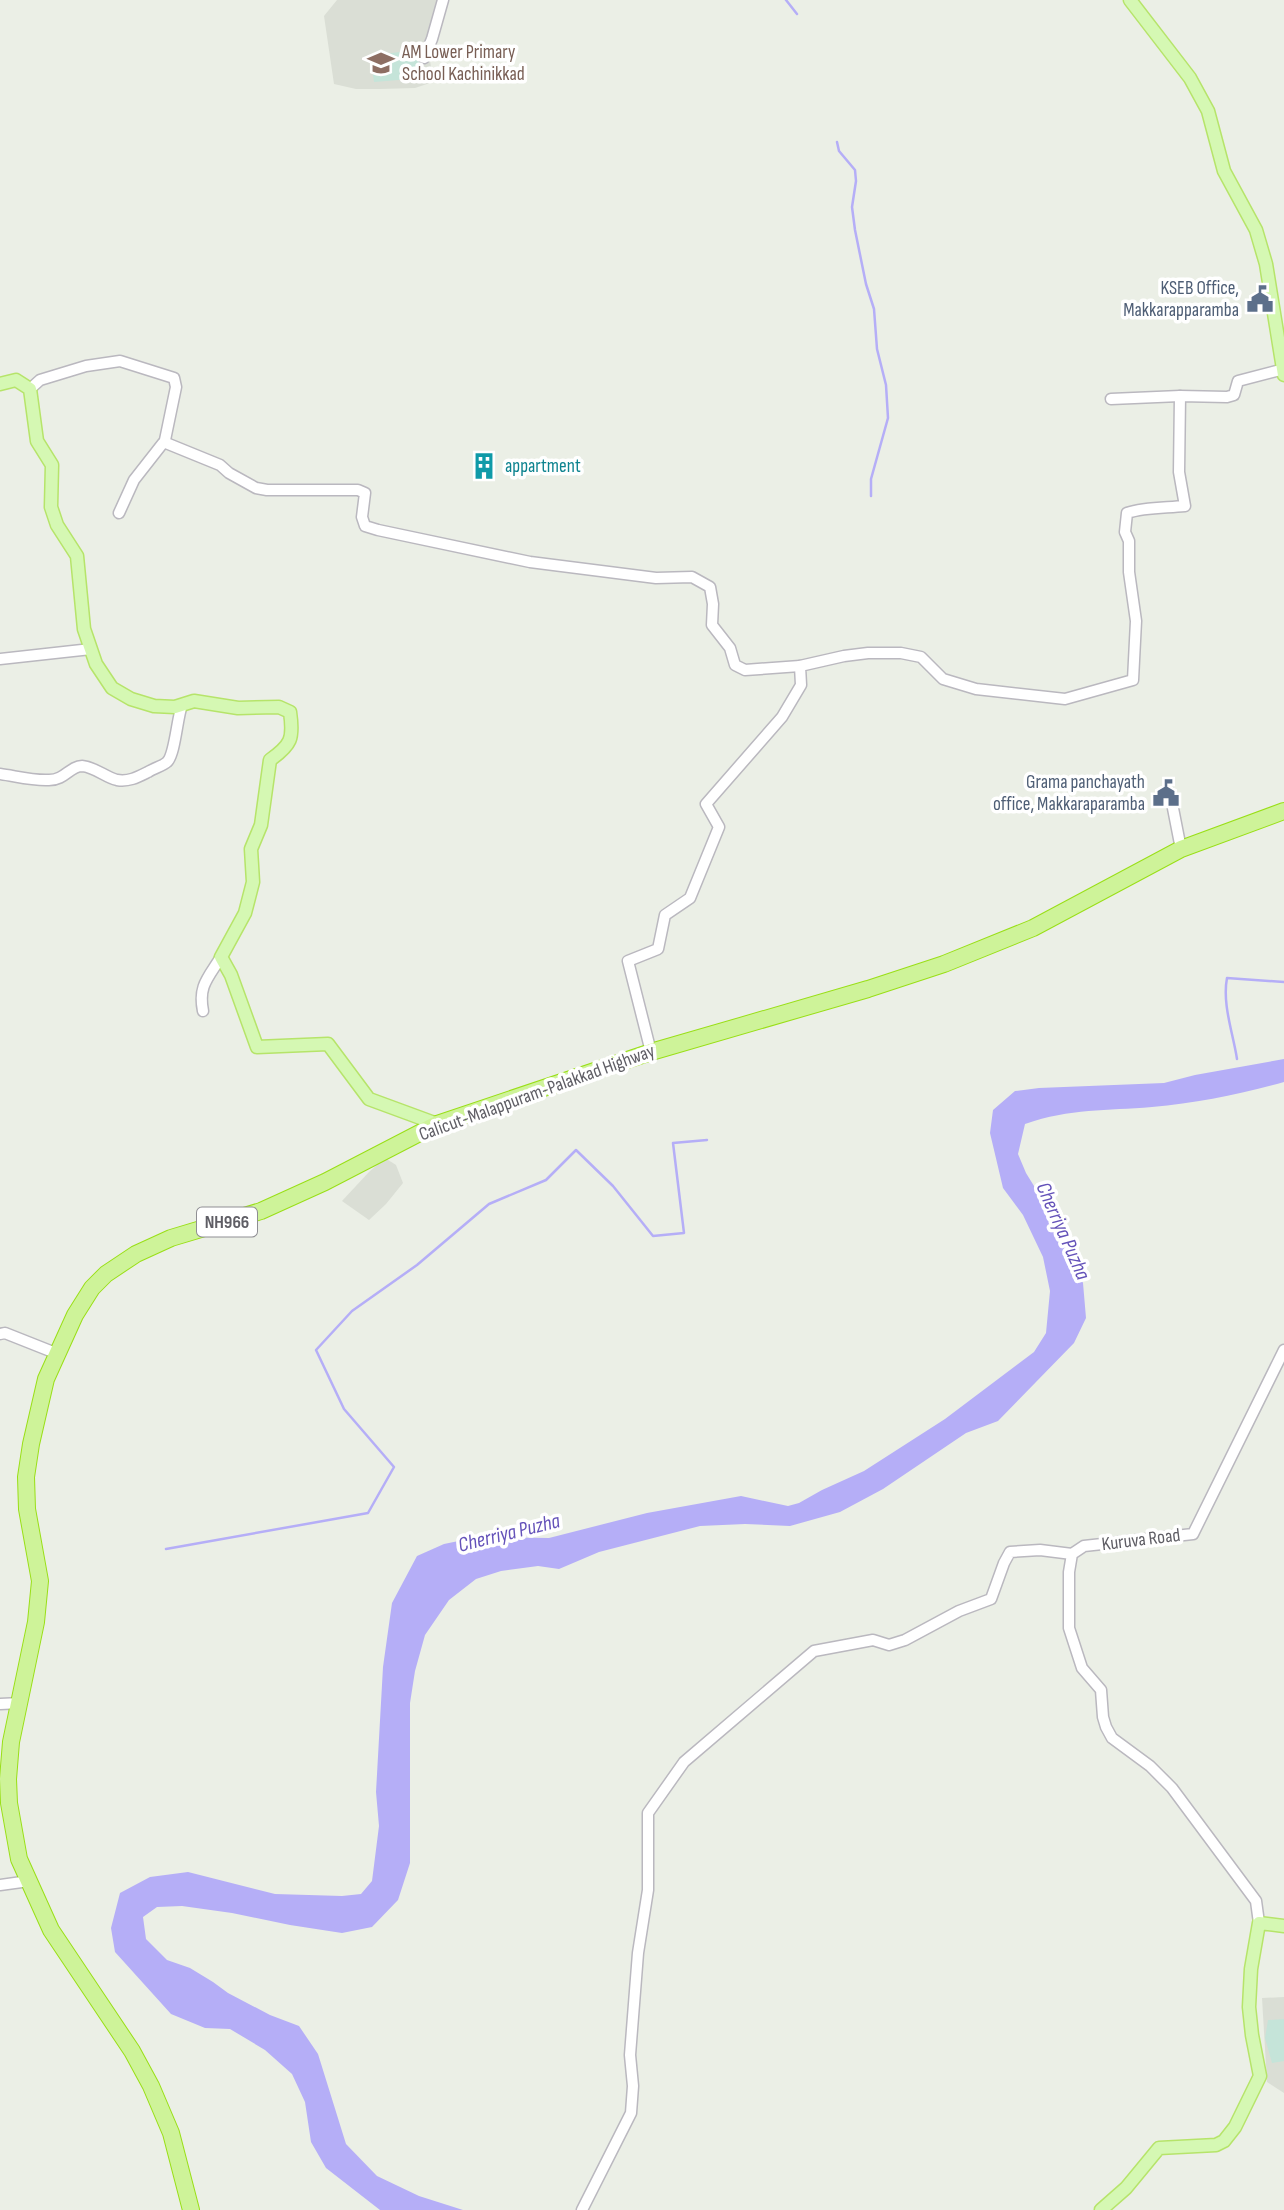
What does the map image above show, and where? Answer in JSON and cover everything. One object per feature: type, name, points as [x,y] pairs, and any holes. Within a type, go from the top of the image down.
[{"type":"highway","name":"Calicut-Malappuram-Palakkad Highway","points":[[191,2210],[172,2133],[151,2086],[132,2051],[51,1930],[19,1859],[9,1803],[11,1742],[36,1622],[40,1581],[27,1509],[26,1477],[31,1444],[46,1379],[75,1315],[92,1288],[106,1274],[136,1254],[171,1238],[261,1211],[437,1125],[651,1052],[944,964],[1033,928],[1181,849],[1284,811]]},
{"type":"main road","points":[[1130,0],[1190,78],[1208,111],[1224,171],[1256,230],[1266,264],[1284,371]]},
{"type":"main road","points":[[0,384],[16,380],[30,389],[37,441],[52,465],[51,507],[57,525],[77,556],[84,629],[96,664],[111,688],[131,699],[154,706],[182,705],[194,701],[239,708],[279,707],[290,712],[293,730],[286,748],[270,760],[261,824],[251,849],[253,882],[245,913],[221,957],[231,975],[257,1047],[328,1044],[369,1099],[437,1125]]},
{"type":"main road","points":[[1101,2210],[1126,2188],[1159,2148],[1216,2146],[1224,2141],[1235,2127],[1260,2076],[1249,2007],[1251,1969],[1259,1923],[1284,1926]]},
{"type":"street","points":[[424,58],[443,0]]},
{"type":"street","points":[[30,389],[40,380],[86,366],[120,361],[174,377],[176,387],[166,443]]},
{"type":"street","points":[[1111,399],[1227,397],[1234,395],[1238,381],[1284,371]]},
{"type":"street","points":[[119,513],[134,480],[163,443],[166,443],[220,464],[229,473],[256,488],[358,490],[365,493],[362,517],[365,526],[378,530],[530,562],[656,578],[692,577],[710,587],[713,604],[712,625],[730,648],[735,665],[745,670],[800,666],[869,653],[901,653],[921,657],[943,680],[975,689],[1065,699],[1133,680],[1136,621],[1129,572],[1129,541],[1125,532],[1127,513],[1142,508],[1185,506],[1179,472],[1180,396]]},
{"type":"street","points":[[0,659],[91,649]]},
{"type":"street","points":[[651,1052],[628,961],[658,948],[665,915],[690,898],[719,827],[706,804],[782,717],[801,684],[800,666]]},
{"type":"street","points":[[0,774],[49,780],[64,777],[72,768],[80,766],[91,768],[107,777],[132,780],[168,762],[173,752],[177,717],[182,705]]},
{"type":"street","points":[[1170,793],[1181,849]]},
{"type":"street","points":[[203,1011],[200,996],[203,984],[221,957]]},
{"type":"street","points":[[0,1335],[5,1333],[58,1354]]},
{"type":"street","name":"Kuruva Road","points":[[1072,1553],[1084,1546],[1193,1534],[1284,1350]]},
{"type":"street","points":[[582,2210],[631,2113],[634,2086],[630,2055],[638,1953],[648,1890],[648,1813],[684,1762],[814,1651],[873,1640],[889,1645],[905,1640],[959,1611],[991,1599],[1010,1552],[1040,1550],[1072,1553],[1069,1572],[1069,1629],[1082,1668],[1101,1690],[1106,1727],[1112,1738],[1150,1766],[1172,1788],[1255,1901],[1259,1923]]},
{"type":"street","points":[[0,1704],[21,1703]]},
{"type":"street","points":[[0,1885],[29,1881]]},
{"type":"shaded area","name":"AM Lower Primary School Kachinikkad","points":[[337,0],[440,0],[428,45],[433,82],[415,88],[380,89],[356,89],[334,84],[324,16]]},
{"type":"shaded area","points":[[421,49],[423,78],[374,82],[370,56]]},
{"type":"shaded area","points":[[1284,1059],[1284,1082],[1219,1098],[1058,1115],[1025,1124],[1018,1154],[1026,1173],[1050,1212],[1083,1283],[1086,1318],[1074,1343],[998,1421],[966,1433],[883,1489],[840,1512],[790,1526],[700,1526],[599,1552],[559,1569],[538,1566],[501,1571],[476,1579],[449,1600],[425,1635],[410,1703],[410,1863],[398,1900],[372,1927],[342,1933],[182,1906],[157,1907],[143,1917],[146,1939],[167,1960],[190,1968],[228,1993],[270,2015],[299,2026],[318,2054],[346,2144],[377,2176],[419,2196],[463,2210],[380,2210],[326,2168],[311,2142],[305,2102],[292,2074],[265,2050],[230,2029],[205,2028],[171,2014],[115,1952],[111,1928],[120,1893],[150,1877],[188,1872],[275,1894],[342,1896],[361,1894],[372,1881],[379,1826],[376,1792],[383,1667],[392,1603],[417,1556],[444,1544],[478,1537],[549,1538],[647,1513],[741,1496],[788,1506],[799,1503],[864,1471],[945,1419],[1034,1352],[1046,1333],[1050,1291],[1043,1257],[1023,1215],[1003,1188],[990,1133],[993,1110],[1015,1091],[1164,1083]]},
{"type":"shaded area","points":[[385,1158],[396,1165],[403,1183],[369,1220],[342,1201]]},
{"type":"shaded area","points":[[1284,1997],[1284,2093],[1267,2082],[1262,1998]]},
{"type":"shaded area","points":[[1284,2019],[1284,2061],[1272,2063],[1265,2038],[1268,2020]]},
{"type":"waterway","points":[[786,0],[797,14]]},
{"type":"waterway","points":[[837,142],[839,151],[855,170],[852,207],[855,230],[874,309],[877,349],[886,385],[888,418],[871,479],[871,496]]},
{"type":"waterway","points":[[1237,1059],[1227,1008],[1227,978],[1284,982]]},
{"type":"waterway","points":[[166,1549],[368,1513],[394,1467],[344,1409],[316,1350],[352,1311],[417,1265],[489,1204],[546,1180],[576,1150],[613,1186],[653,1236],[684,1233],[673,1143],[707,1140]]},
{"type":"place","name":"AM Lower Primary School Kachinikkad","points":[[381,63]]},
{"type":"place","name":"KSEB Office, Makkarapparamba","points":[[1260,299]]},
{"type":"place","name":"appartment","points":[[484,466]]},
{"type":"place","name":"Grama panchayath office, Makkaraparamba","points":[[1166,793]]},
{"type":"water label","name":"Cherriya Puzha","points":[[1063,1231]]},
{"type":"water label","name":"Cherriya Puzha","points":[[509,1533]]}]
